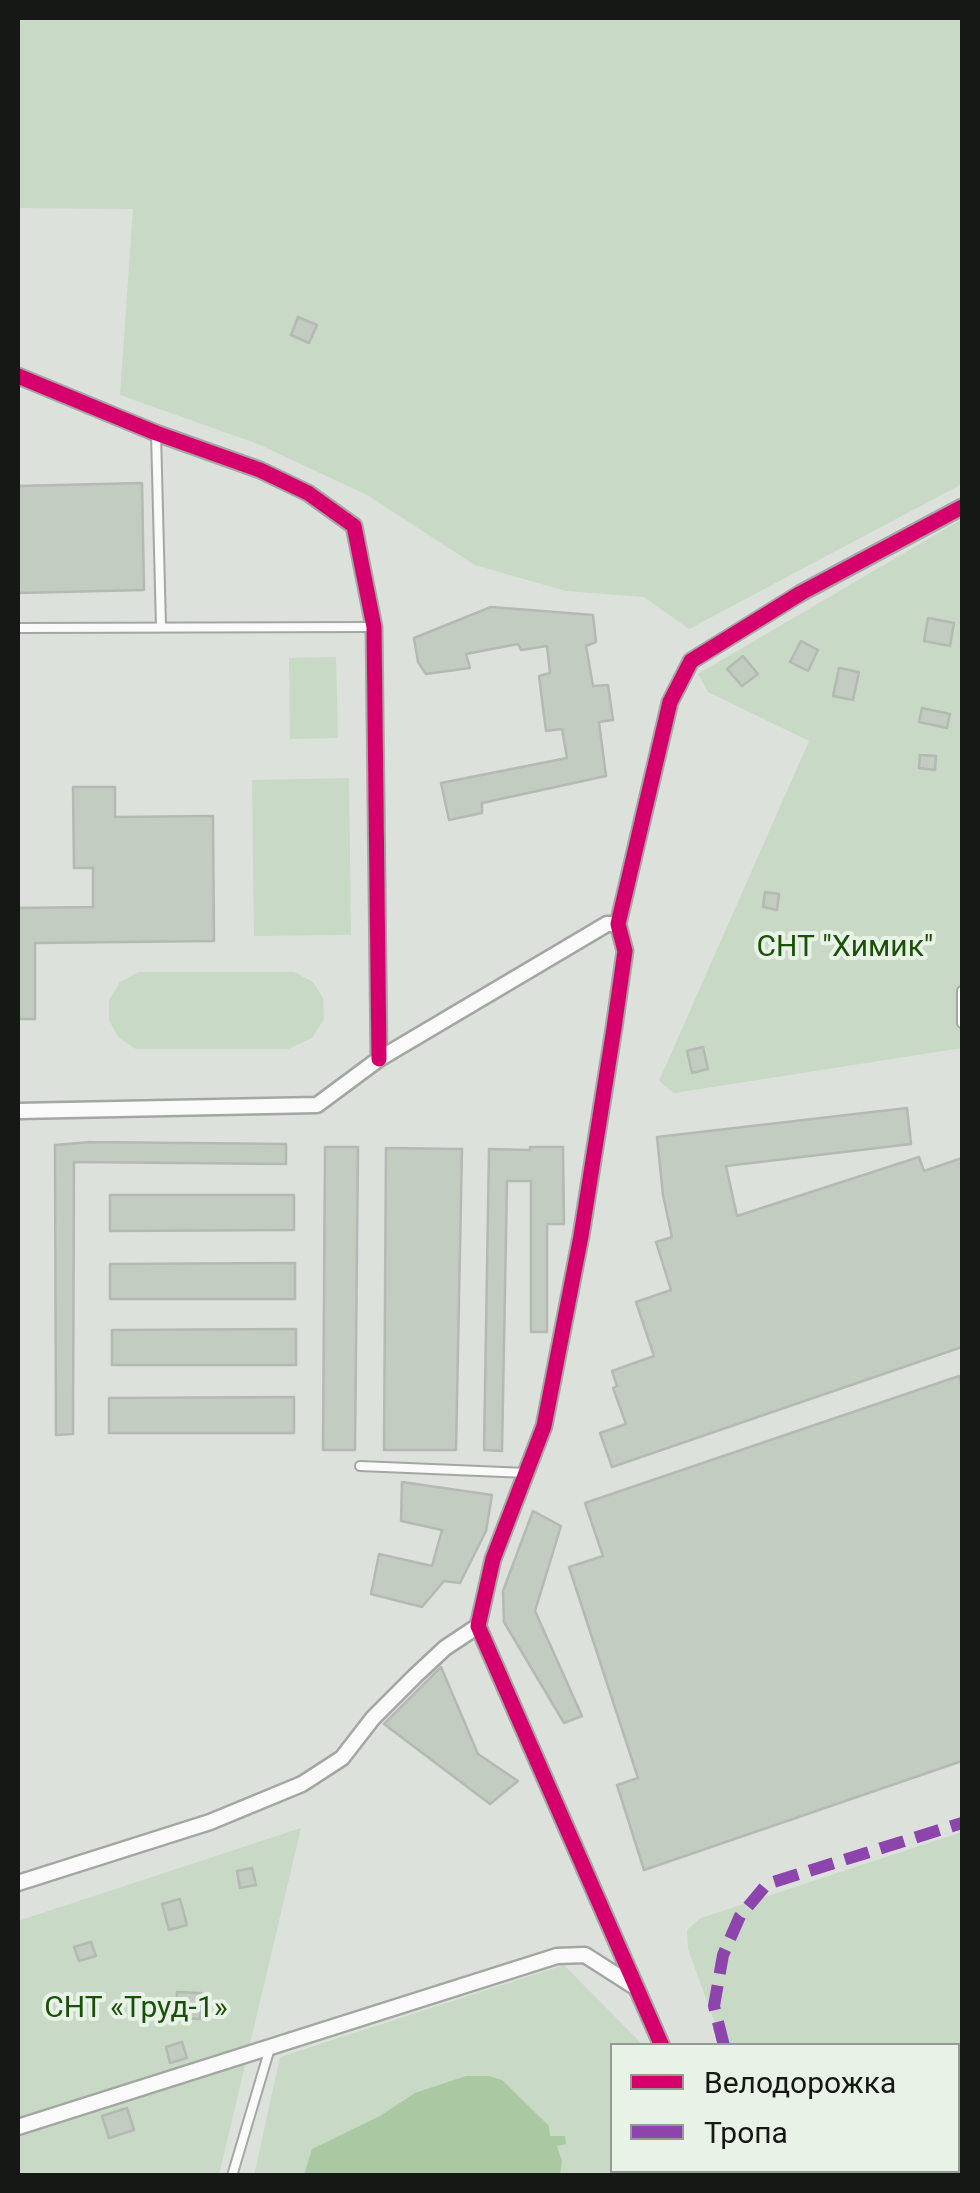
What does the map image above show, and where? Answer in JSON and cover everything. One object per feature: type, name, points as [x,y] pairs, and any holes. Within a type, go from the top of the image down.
[{"type":"street","points":[[18,376],[156,433],[260,470],[308,494],[354,526],[374,627],[370,750],[380,1059]]},
{"type":"street","points":[[661,2043],[478,1626],[494,1559],[544,1426],[581,1236],[625,951],[618,924],[670,702],[691,661],[801,593],[962,506]]},
{"type":"street","points":[[18,1112],[317,1105],[380,1059],[607,924],[618,924]]},
{"type":"street","points":[[18,1883],[210,1822],[302,1784],[342,1758],[373,1718],[415,1676],[444,1648],[478,1626]]},
{"type":"street","points":[[18,2127],[557,1956],[585,1955],[635,1988]]},
{"type":"lane","points":[[156,433],[161,627]]},
{"type":"lane","points":[[18,628],[161,627],[221,632],[374,627]]},
{"type":"lane","points":[[962,991],[962,1022]]},
{"type":"lane","points":[[360,1466],[527,1473]]},
{"type":"lane","points":[[232,2176],[270,2048]]},
{"type":"green space","points":[[18,18],[962,18],[962,484],[689,629],[644,597],[566,591],[475,565],[367,495],[258,444],[120,395],[133,209],[18,208]]},
{"type":"green space","name":"СНТ \"Химик\"","points":[[962,519],[962,1048],[674,1093],[659,1081],[809,741],[708,692],[698,674]]},
{"type":"green space","points":[[336,657],[338,738],[290,739],[289,658]]},
{"type":"green space","points":[[349,778],[351,935],[254,936],[252,780]]},
{"type":"green space","points":[[139,972],[294,972],[313,982],[323,998],[324,1019],[312,1038],[288,1049],[136,1049],[118,1037],[109,1020],[109,1000],[120,982]]},
{"type":"green space","name":"СНТ «Труд-1»","points":[[301,1828],[219,2175],[18,2175],[18,1921]]},
{"type":"green space","points":[[962,1832],[962,2175],[776,2175],[960,2173],[960,2043],[722,2043],[688,1949],[687,1930],[701,1918]]},
{"type":"green space","points":[[564,1965],[641,2043],[610,2043],[610,2173],[703,2175],[254,2176],[280,2057]]},
{"type":"shaded area","points":[[466,2076],[502,2080],[549,2126],[550,2136],[565,2136],[566,2144],[557,2146],[562,2161],[560,2175],[304,2175],[312,2149],[380,2116],[415,2093]]},
{"type":"building","points":[[298,317],[317,325],[309,343],[291,335]]},
{"type":"building","points":[[142,483],[144,590],[18,593],[18,486]]},
{"type":"building","points":[[491,607],[593,615],[596,642],[586,646],[593,686],[608,685],[613,720],[599,722],[606,776],[482,803],[482,813],[449,820],[441,783],[567,758],[562,729],[546,731],[539,676],[550,673],[547,646],[521,650],[518,644],[466,654],[470,668],[426,674],[418,662],[414,638]]},
{"type":"building","points":[[928,618],[954,623],[950,646],[924,641]]},
{"type":"building","points":[[801,641],[818,650],[808,671],[790,662]]},
{"type":"building","points":[[743,656],[758,674],[742,686],[727,669]]},
{"type":"building","points":[[839,668],[859,672],[853,700],[833,696]]},
{"type":"building","points":[[922,708],[950,714],[947,728],[919,722]]},
{"type":"building","points":[[920,755],[936,756],[935,770],[919,768]]},
{"type":"building","points":[[73,787],[115,787],[115,817],[213,816],[214,941],[35,943],[35,1019],[18,1019],[18,908],[93,907],[93,868],[74,868]]},
{"type":"building","points":[[765,892],[779,894],[777,910],[763,907]]},
{"type":"building","points":[[703,1047],[708,1069],[692,1073],[687,1051]]},
{"type":"building","points":[[907,1108],[911,1144],[726,1166],[737,1216],[919,1157],[924,1171],[962,1158],[962,1347],[612,1467],[600,1433],[626,1424],[613,1388],[617,1386],[612,1371],[654,1356],[636,1302],[671,1290],[656,1242],[672,1237],[657,1137]]},
{"type":"building","points":[[286,1144],[286,1164],[74,1162],[73,1434],[56,1435],[55,1145]]},
{"type":"building","points":[[325,1147],[358,1147],[355,1450],[323,1450]]},
{"type":"building","points":[[563,1147],[564,1224],[547,1224],[547,1332],[531,1332],[531,1181],[507,1181],[502,1451],[484,1450],[489,1149]]},
{"type":"building","points":[[386,1148],[462,1149],[456,1450],[384,1450]]},
{"type":"building","points":[[110,1195],[294,1195],[294,1230],[110,1231]]},
{"type":"building","points":[[295,1263],[295,1299],[110,1299],[110,1264]]},
{"type":"building","points":[[296,1329],[296,1365],[112,1365],[112,1330]]},
{"type":"building","points":[[959,1376],[962,1761],[644,1870],[617,1785],[638,1778],[569,1567],[603,1556],[585,1503]]},
{"type":"building","points":[[294,1397],[294,1433],[109,1433],[109,1398]]},
{"type":"building","points":[[402,1482],[492,1495],[486,1531],[460,1583],[444,1581],[422,1607],[371,1594],[379,1554],[432,1566],[442,1530],[401,1521]]},
{"type":"building","points":[[533,1511],[561,1526],[535,1611],[582,1716],[564,1723],[504,1622],[503,1591]]},
{"type":"building","points":[[441,1667],[478,1754],[518,1781],[490,1804],[384,1724]]},
{"type":"building","points":[[252,1868],[256,1885],[240,1888],[237,1871]]},
{"type":"building","points":[[180,1899],[187,1925],[169,1930],[162,1904]]},
{"type":"building","points":[[91,1942],[96,1956],[79,1961],[74,1947]]},
{"type":"building","points":[[177,1992],[201,1993],[200,2019],[176,2018]]},
{"type":"building","points":[[182,2042],[187,2058],[170,2063],[166,2047]]},
{"type":"building","points":[[127,2108],[134,2130],[109,2138],[102,2116]]},
{"type":"marked path","points":[[723,2043],[714,2006],[723,1955],[740,1916],[767,1884],[962,1823]]},
{"type":"cycle path","points":[[18,376],[156,433],[260,470],[308,493],[354,526],[374,627],[379,1059]]},
{"type":"cycle path","points":[[661,2043],[478,1626],[493,1559],[544,1426],[581,1236],[614,1028],[625,951],[618,924],[670,702],[691,661],[801,593],[962,507]]}]
